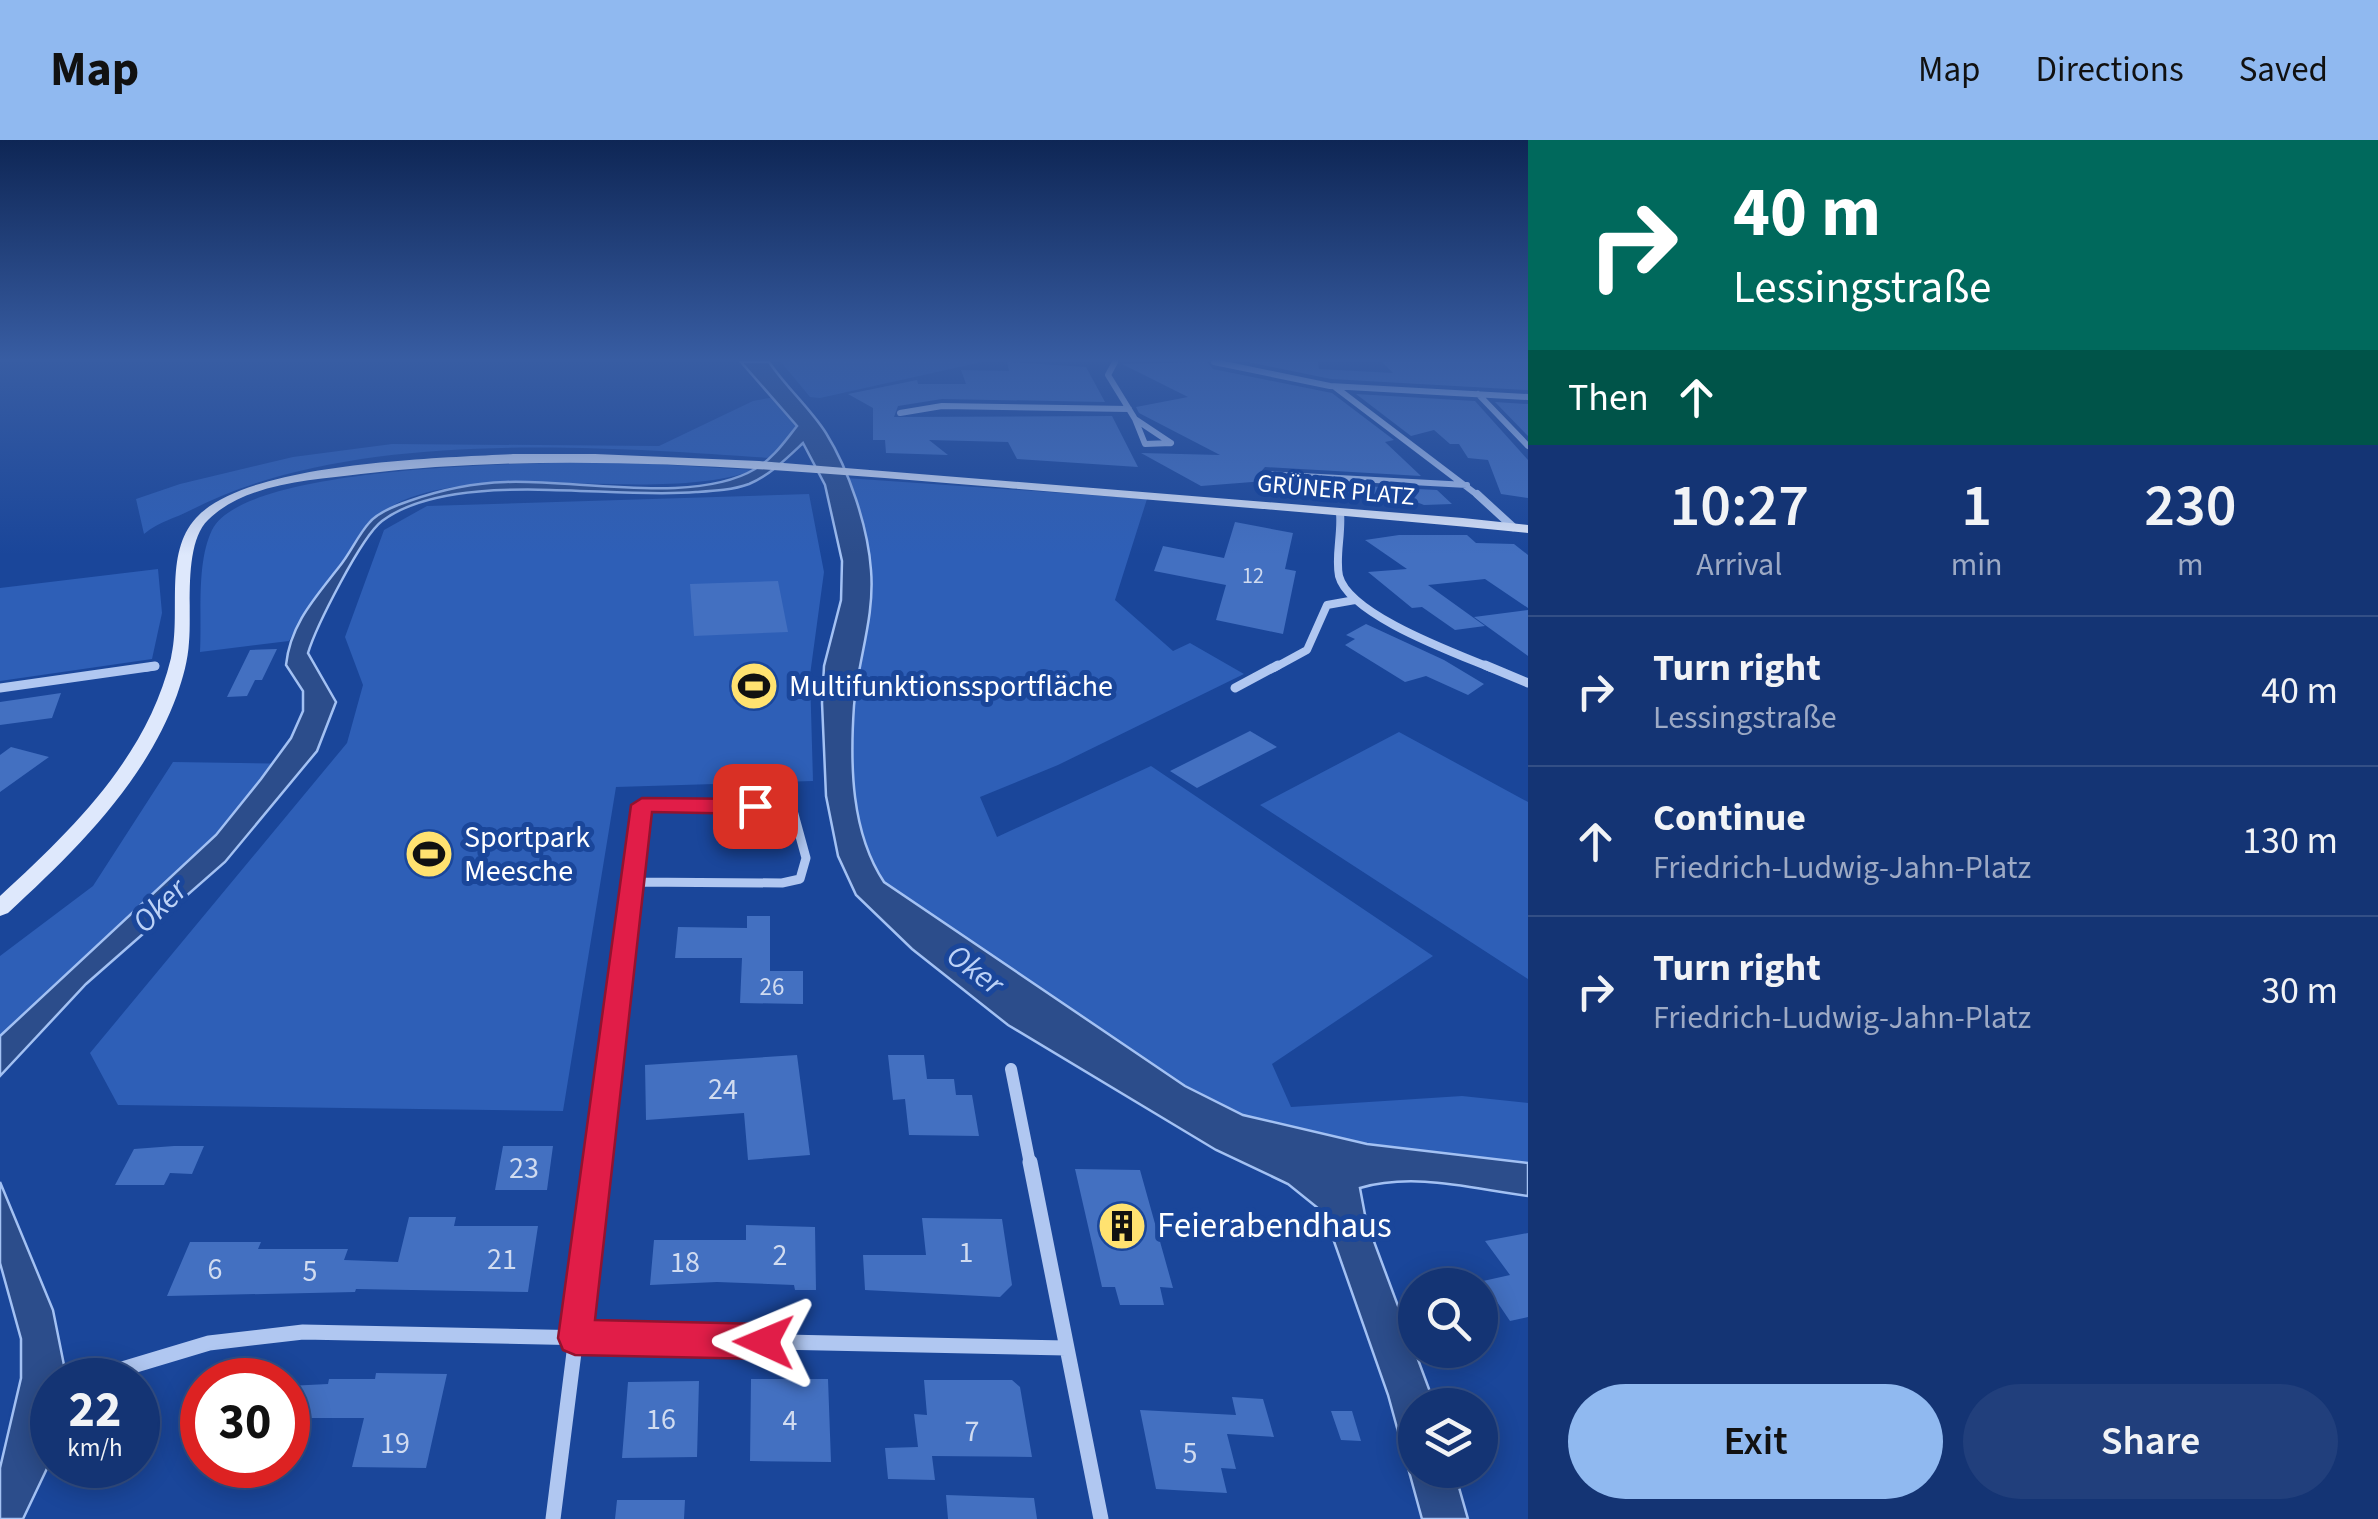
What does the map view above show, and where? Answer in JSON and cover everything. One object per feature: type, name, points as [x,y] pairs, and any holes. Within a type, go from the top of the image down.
[{"type":"main road","name":"GRÜNER PLATZ","points":[[0,908],[100,808],[154,727],[173,680],[182,638],[187,538],[212,510],[254,490],[294,480],[448,460],[582,454],[1141,494],[1520,528]]},
{"type":"street","points":[[1138,426],[1145,444],[1172,442],[1150,426]]},
{"type":"street","points":[[1388,426],[1520,528]]},
{"type":"street","points":[[1509,426],[1528,446]]},
{"type":"street","points":[[1265,474],[1467,485]]},
{"type":"street","points":[[1340,513],[1344,538],[1339,574],[1355,600],[1406,628],[1528,683]]},
{"type":"street","points":[[1235,688],[1307,650],[1326,605],[1355,600]]},
{"type":"street","points":[[0,688],[154,666]]},
{"type":"street","points":[[553,1519],[642,805],[792,807],[806,858],[800,879],[782,883],[634,882]]},
{"type":"street","points":[[1011,1069],[1101,1519]]},
{"type":"street","points":[[149,1358],[177,1347],[242,1334],[1066,1348]]},
{"type":"shaded area","points":[[700,426],[797,426],[770,458],[628,450],[475,449],[398,454],[324,466],[254,484],[144,534],[136,499],[180,484],[293,457],[392,444],[659,446]]},
{"type":"shaded area","points":[[619,462],[754,470],[710,480],[660,484],[499,483],[449,488],[406,499],[371,521],[289,641],[200,652],[202,573],[207,543],[212,530],[236,508],[279,491],[400,471]]},
{"type":"shaded area","points":[[846,478],[1147,499],[1115,600],[1173,651],[1190,643],[1244,674],[1058,765],[980,797],[997,837],[1151,766],[1433,956],[1272,1064],[1291,1107],[1462,1096],[1528,1103],[1528,1163],[1367,1144],[1243,1115],[1185,1086],[884,882],[865,841],[854,796],[854,704],[869,619],[871,575]]},
{"type":"shaded area","name":"Sportpark Meesche","points":[[809,494],[824,572],[810,675],[813,781],[616,787],[563,1111],[118,1105],[90,1053],[347,743],[363,685],[345,637],[384,530],[427,506]]},
{"type":"shaded area","points":[[158,569],[162,613],[152,659],[0,681],[0,588]]},
{"type":"shaded area","points":[[1399,732],[1528,802],[1528,979],[1260,805]]},
{"type":"shaded area","points":[[173,762],[307,764],[0,1062],[0,956],[93,886]]},
{"type":"water","name":"Oker","points":[[797,426],[821,426],[850,481],[862,518],[872,587],[854,706],[853,774],[865,842],[884,882],[1185,1086],[1243,1115],[1367,1144],[1528,1163],[1528,1196],[1423,1182],[1360,1188],[1366,1220],[1398,1306],[1398,1368],[1421,1368],[1429,1388],[1398,1388],[1398,1431],[1324,1213],[1288,1184],[1216,1150],[1008,1025],[912,949],[856,895],[838,856],[826,796],[822,703],[824,666],[841,600],[842,561],[825,485],[803,443],[764,476],[730,489],[660,493],[490,491],[449,495],[412,505],[382,521],[351,563],[308,653],[336,702],[317,751],[225,862],[86,984],[0,1076],[0,1036],[216,835],[291,738],[303,711],[303,691],[286,665],[292,637],[312,602],[373,519],[421,497],[481,484],[700,486],[730,480],[767,460]]},
{"type":"water","points":[[0,1182],[53,1310],[63,1358],[30,1358],[30,1488],[38,1488],[23,1519],[0,1519],[0,1468],[21,1378],[21,1339],[0,1263]]},
{"type":"water","points":[[1414,1488],[1459,1488],[1468,1519],[1422,1519]]},
{"type":"building","points":[[873,426],[1117,426],[1138,467],[1017,459],[1008,442],[929,440],[948,455],[886,453],[885,440],[873,440]]},
{"type":"building","points":[[1165,426],[1376,426],[1394,440],[1385,442],[1421,476],[1265,467],[1258,475],[1265,481],[1201,486],[1141,453],[1220,455]]},
{"type":"building","points":[[1398,426],[1498,426],[1528,460],[1528,498],[1501,494],[1488,460],[1468,458],[1459,444],[1450,444],[1434,430],[1411,436]]},
{"type":"building","points":[[1270,481],[1437,490],[1452,504],[1424,505],[1399,495],[1289,491]]},
{"type":"building","points":[[1235,522],[1293,533],[1285,569],[1296,571],[1283,634],[1216,620],[1226,585],[1154,571],[1163,546],[1224,558]]},
{"type":"building","points":[[1399,535],[1467,535],[1476,543],[1514,544],[1528,555],[1528,608],[1485,579],[1428,585],[1485,626],[1455,630],[1422,607],[1412,608],[1368,572],[1407,569],[1365,540]]},
{"type":"building","points":[[778,581],[788,632],[694,636],[690,584]]},
{"type":"building","points":[[1528,610],[1528,656],[1474,617]]},
{"type":"building","points":[[1366,624],[1444,660],[1484,684],[1468,695],[1426,676],[1405,682],[1345,645],[1355,639],[1346,635]]},
{"type":"building","points":[[277,649],[262,680],[255,680],[247,696],[227,697],[250,650]]},
{"type":"building","points":[[61,693],[52,718],[0,725],[0,702]]},
{"type":"building","points":[[1250,731],[1277,747],[1197,788],[1170,771]]},
{"type":"building","points":[[11,747],[49,757],[0,792],[0,755]]},
{"type":"building","points":[[747,916],[770,916],[770,971],[803,971],[803,1004],[740,1003],[742,958],[675,958],[678,927],[747,928]]},
{"type":"building","points":[[797,1055],[810,1155],[748,1160],[744,1113],[646,1120],[645,1065]]},
{"type":"building","points":[[888,1055],[924,1055],[927,1079],[954,1079],[956,1095],[972,1095],[979,1136],[909,1135],[905,1099],[893,1100]]},
{"type":"building","points":[[204,1146],[192,1174],[170,1173],[164,1185],[115,1185],[134,1149]]},
{"type":"building","points":[[503,1146],[553,1146],[547,1190],[495,1190]]},
{"type":"building","name":"Feierabendhaus","points":[[1075,1169],[1140,1170],[1173,1288],[1160,1287],[1164,1305],[1120,1305],[1115,1287],[1102,1287]]},
{"type":"building","points":[[409,1217],[456,1217],[454,1226],[538,1226],[528,1292],[356,1289],[167,1296],[190,1242],[261,1242],[258,1249],[348,1249],[344,1260],[398,1262]]},
{"type":"building","points":[[922,1218],[1002,1219],[1012,1285],[1000,1297],[865,1290],[863,1255],[926,1255]]},
{"type":"building","points":[[746,1225],[815,1227],[816,1290],[795,1290],[794,1285],[717,1282],[650,1285],[654,1240],[746,1240]]},
{"type":"building","points":[[1528,1233],[1528,1317],[1510,1321],[1498,1303],[1498,1278],[1510,1275],[1485,1241]]},
{"type":"building","points":[[376,1373],[447,1374],[426,1468],[352,1467],[364,1418],[310,1418],[310,1385],[328,1384],[329,1379],[375,1379]]},
{"type":"building","points":[[751,1379],[828,1379],[831,1462],[750,1461]]},
{"type":"building","points":[[924,1380],[1012,1380],[1020,1387],[1032,1457],[932,1456],[935,1480],[888,1479],[885,1448],[918,1447],[914,1414],[927,1415]]},
{"type":"building","points":[[699,1381],[697,1457],[622,1458],[628,1382]]},
{"type":"building","points":[[1232,1397],[1263,1399],[1274,1437],[1227,1434],[1236,1469],[1221,1468],[1227,1493],[1156,1489],[1140,1410],[1236,1415]]},
{"type":"building","points":[[1331,1411],[1352,1411],[1361,1441],[1341,1440]]},
{"type":"building","points":[[946,1495],[1034,1498],[1037,1519],[948,1519]]},
{"type":"building","points":[[617,1500],[685,1500],[684,1519],[615,1519]]},
{"type":"place","name":"Multifunktionssportfläche","points":[[754,686]]},
{"type":"place","name":"Sportpark Meesche","points":[[429,854]]},
{"type":"place","name":"Feierabendhaus","points":[[1122,1226]]},
{"type":"route","points":[[755,806],[642,805],[575,1338],[764,1342]]}]
